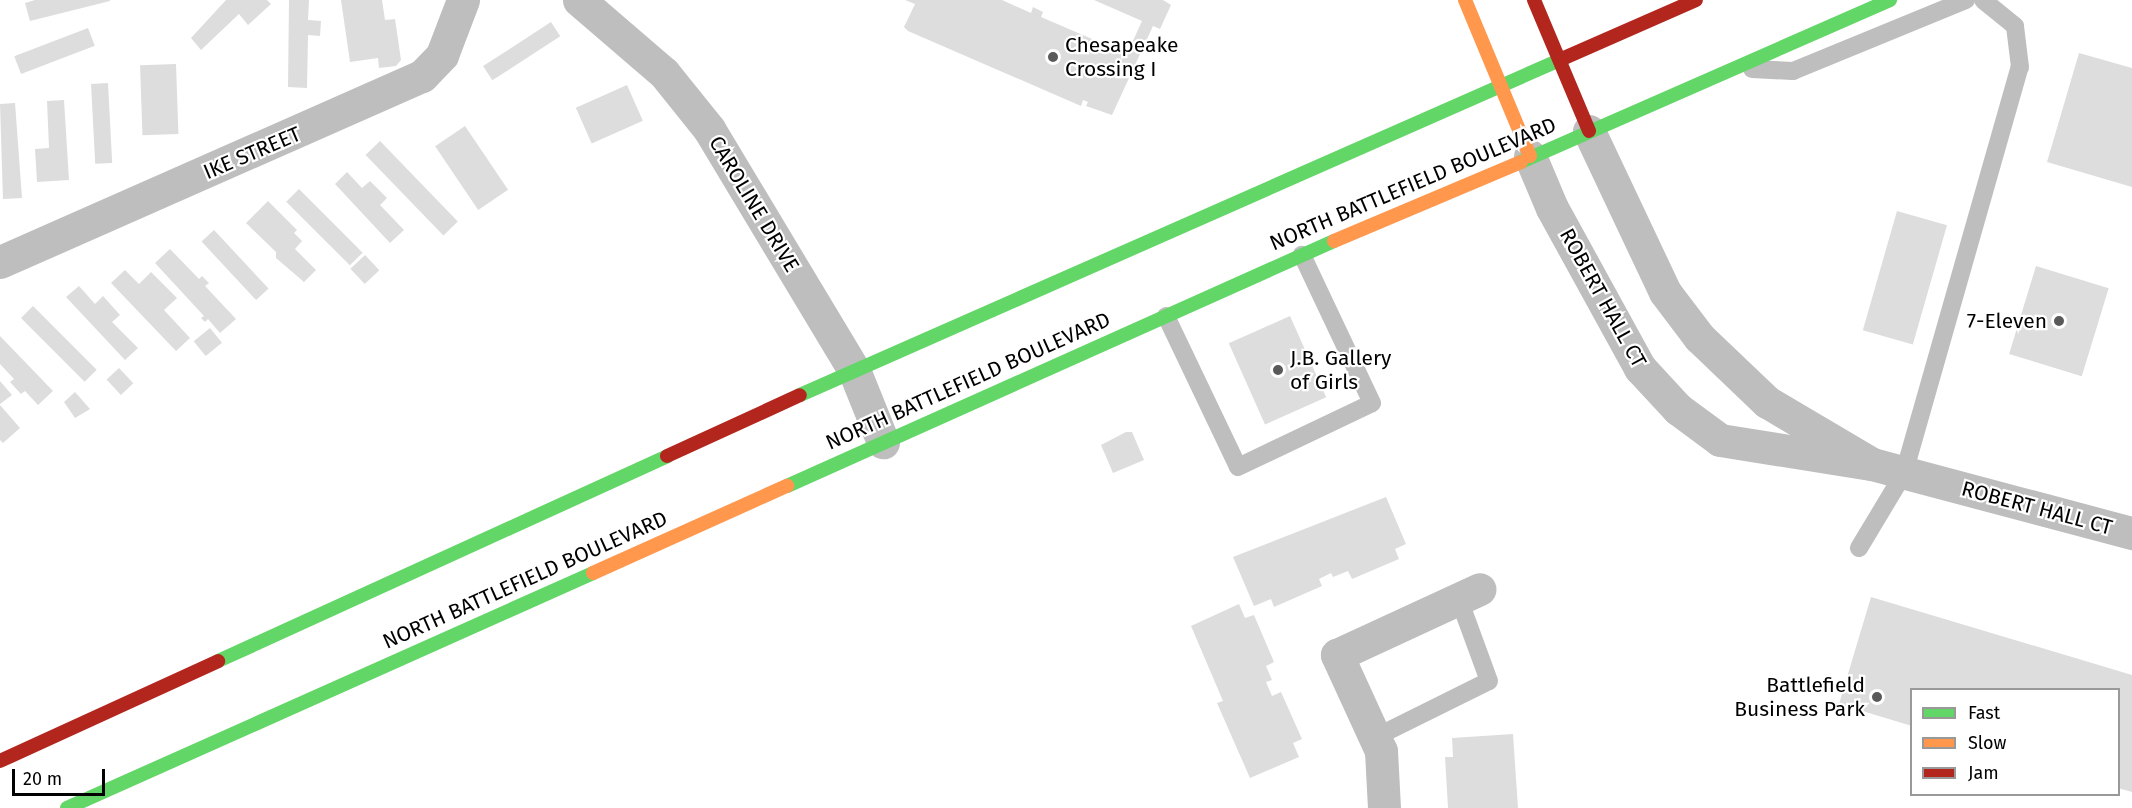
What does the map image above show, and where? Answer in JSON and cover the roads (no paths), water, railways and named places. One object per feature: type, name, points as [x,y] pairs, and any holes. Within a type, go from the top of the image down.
[{"type":"main road","points":[[1465,0],[1530,156]]},
{"type":"main road","points":[[1534,0],[1589,131]]},
{"type":"main road","points":[[0,760],[854,370],[1696,0]]},
{"type":"main road","name":"NORTH BATTLEFIELD BOULEVARD","points":[[67,808],[1302,255],[1741,68],[1890,0]]},
{"type":"street","name":"IKE STREET","points":[[0,262],[422,76],[442,55],[463,0]]},
{"type":"street","name":"CAROLINE DRIVE","points":[[579,0],[626,38],[687,99],[854,370],[883,442]]},
{"type":"street","name":"ROBERT HALL CT","points":[[1589,131],[1665,292],[1699,336],[1767,402],[1872,464]]},
{"type":"street","name":"ROBERT HALL CT","points":[[1530,156],[1552,208],[1640,368],[1678,409],[1720,440],[1872,464],[2132,533]]},
{"type":"street","points":[[1384,808],[1381,752],[1337,655],[1469,594]]},
{"type":"lane","points":[[1741,68],[1793,71],[1966,0]]},
{"type":"lane","points":[[1860,548],[1904,472],[2020,67],[2015,26],[1983,0]]},
{"type":"lane","points":[[1166,316],[1238,467],[1372,403],[1302,255]]},
{"type":"lane","points":[[1374,738],[1489,681],[1469,594]]},
{"type":"place","name":"Chesapeake Crossing I","points":[[1053,57]]},
{"type":"place","name":"7-Eleven","points":[[2059,321]]},
{"type":"place","name":"J.B. Gallery of Girls","points":[[1278,370]]},
{"type":"place","name":"Battlefield Business Park","points":[[1877,697]]}]
